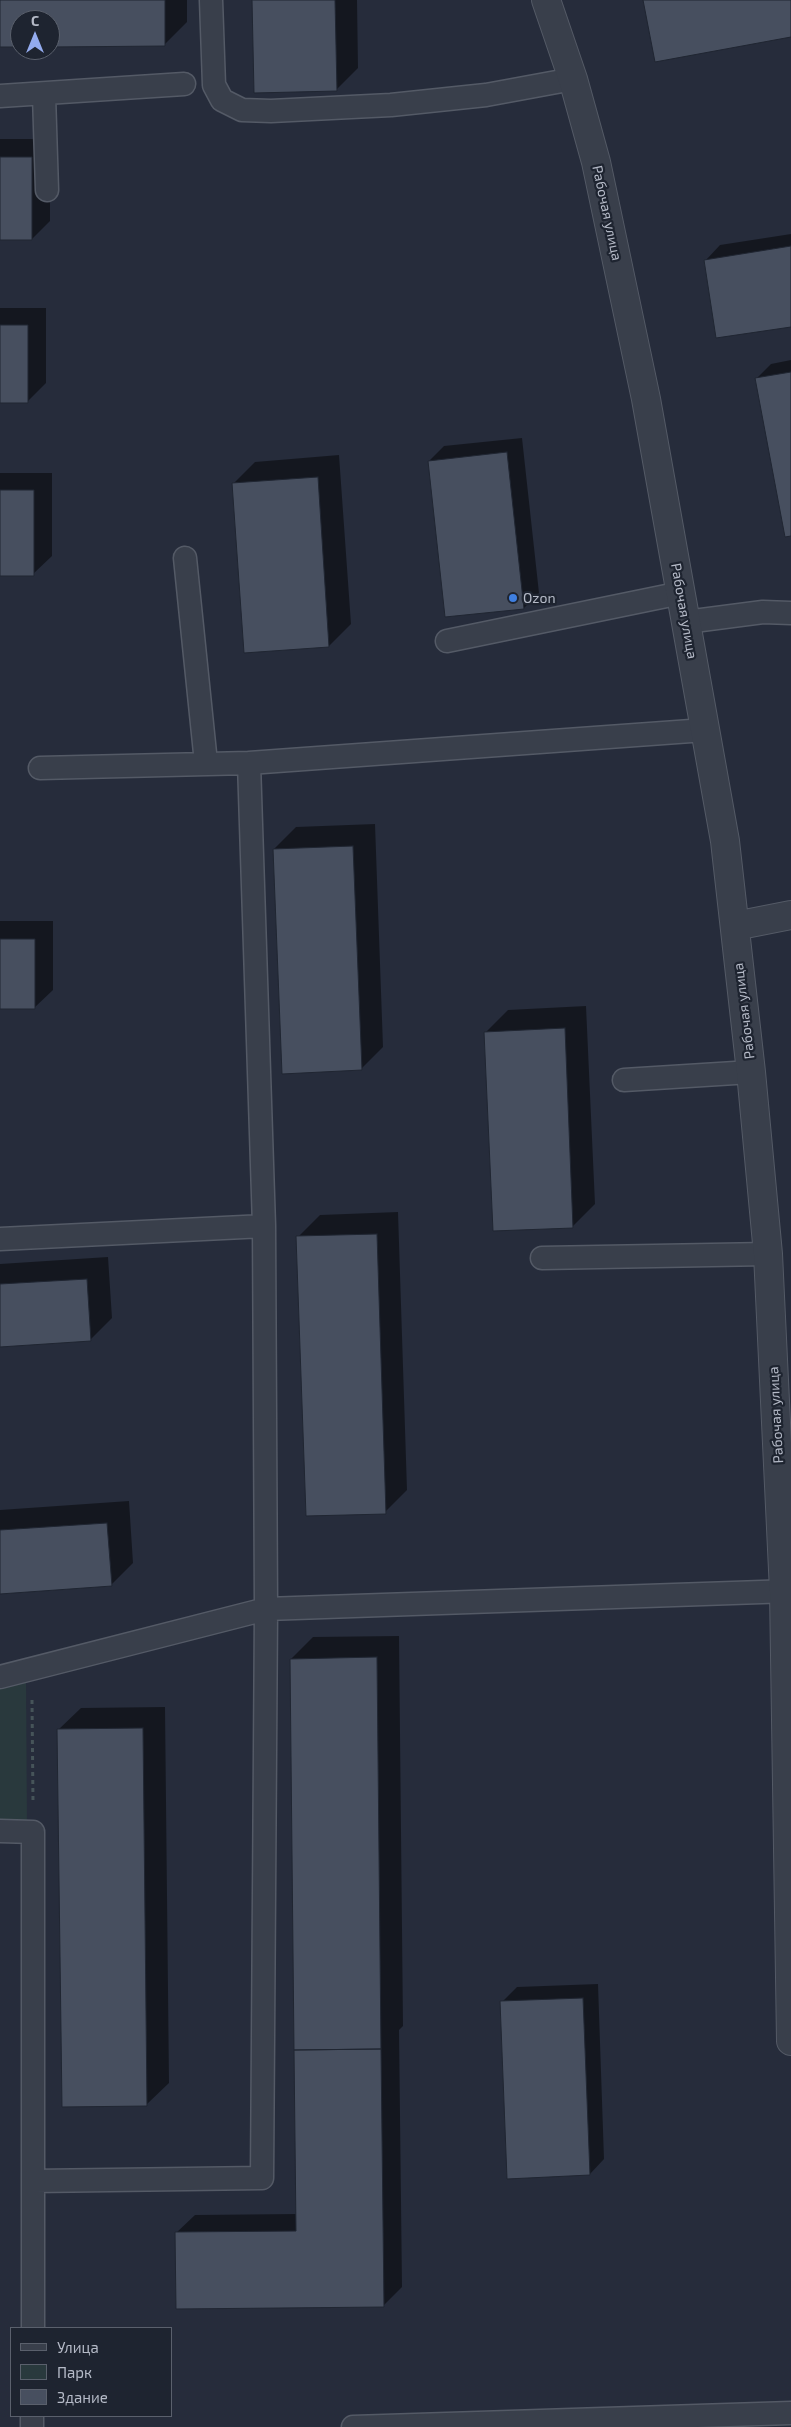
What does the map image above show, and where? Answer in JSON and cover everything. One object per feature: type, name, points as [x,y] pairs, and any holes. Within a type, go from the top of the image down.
[{"type":"street","name":"Рабочая улица","points":[[546,0],[573,79],[596,162],[638,361],[725,841],[751,1072],[768,1254],[787,1591],[791,2042]]},
{"type":"street","points":[[735,926],[791,915]]},
{"type":"lane","points":[[211,0],[214,85],[222,100],[242,110],[272,111],[391,105],[486,95],[573,79]]},
{"type":"lane","points":[[0,96],[44,95],[184,84]]},
{"type":"lane","points":[[44,95],[47,190]]},
{"type":"lane","points":[[185,558],[206,763]]},
{"type":"lane","points":[[447,641],[681,593]]},
{"type":"lane","points":[[686,622],[763,612],[791,613]]},
{"type":"lane","points":[[40,768],[248,763],[704,730]]},
{"type":"lane","points":[[34,2181],[262,2178],[266,1609],[264,1226],[248,763]]},
{"type":"lane","points":[[624,1080],[751,1072]]},
{"type":"lane","points":[[0,1239],[264,1226]]},
{"type":"lane","points":[[542,1258],[768,1254]]},
{"type":"lane","points":[[0,1677],[266,1609],[787,1591]]},
{"type":"lane","points":[[0,1831],[33,1832],[33,2327]]},
{"type":"lane","points":[[353,2427],[791,2413]]},
{"type":"path","points":[[32,1668],[33,1832]]},
{"type":"green space","points":[[26,1677],[27,1825],[0,1824],[0,1684]]},
{"type":"building","points":[[0,0],[165,0],[165,46],[60,47],[60,10],[10,10],[10,47],[0,47]]},
{"type":"building","points":[[252,0],[335,0],[337,91],[254,93]]},
{"type":"building","points":[[643,0],[791,0],[791,37],[655,62]]},
{"type":"building","points":[[0,157],[32,157],[32,240],[0,240]]},
{"type":"building","points":[[791,246],[791,327],[716,338],[704,260]]},
{"type":"building","points":[[0,325],[28,325],[28,403],[0,403]]},
{"type":"building","points":[[791,372],[791,536],[785,537],[755,378]]},
{"type":"building","points":[[507,452],[524,609],[445,617],[428,461]]},
{"type":"building","points":[[318,477],[329,647],[244,653],[232,483]]},
{"type":"building","points":[[0,490],[34,490],[34,576],[0,576]]},
{"type":"building","points":[[353,846],[362,1070],[282,1074],[273,849]]},
{"type":"building","points":[[0,939],[35,939],[35,1009],[0,1009]]},
{"type":"building","points":[[565,1028],[573,1228],[493,1231],[484,1032]]},
{"type":"building","points":[[377,1234],[386,1514],[306,1516],[296,1236]]},
{"type":"building","points":[[87,1279],[91,1341],[0,1347],[0,1284]]},
{"type":"building","points":[[107,1523],[112,1586],[0,1594],[0,1530]]},
{"type":"building","points":[[377,1657],[381,2049],[294,2050],[290,1659]]},
{"type":"building","points":[[143,1728],[147,2106],[62,2107],[57,1729]]},
{"type":"building","points":[[583,1998],[590,2175],[507,2179],[500,2001]]},
{"type":"building","points":[[381,2049],[384,2307],[176,2309],[175,2232],[296,2231],[294,2050]]},
{"type":"place","name":"Ozon","points":[[513,598]]}]
